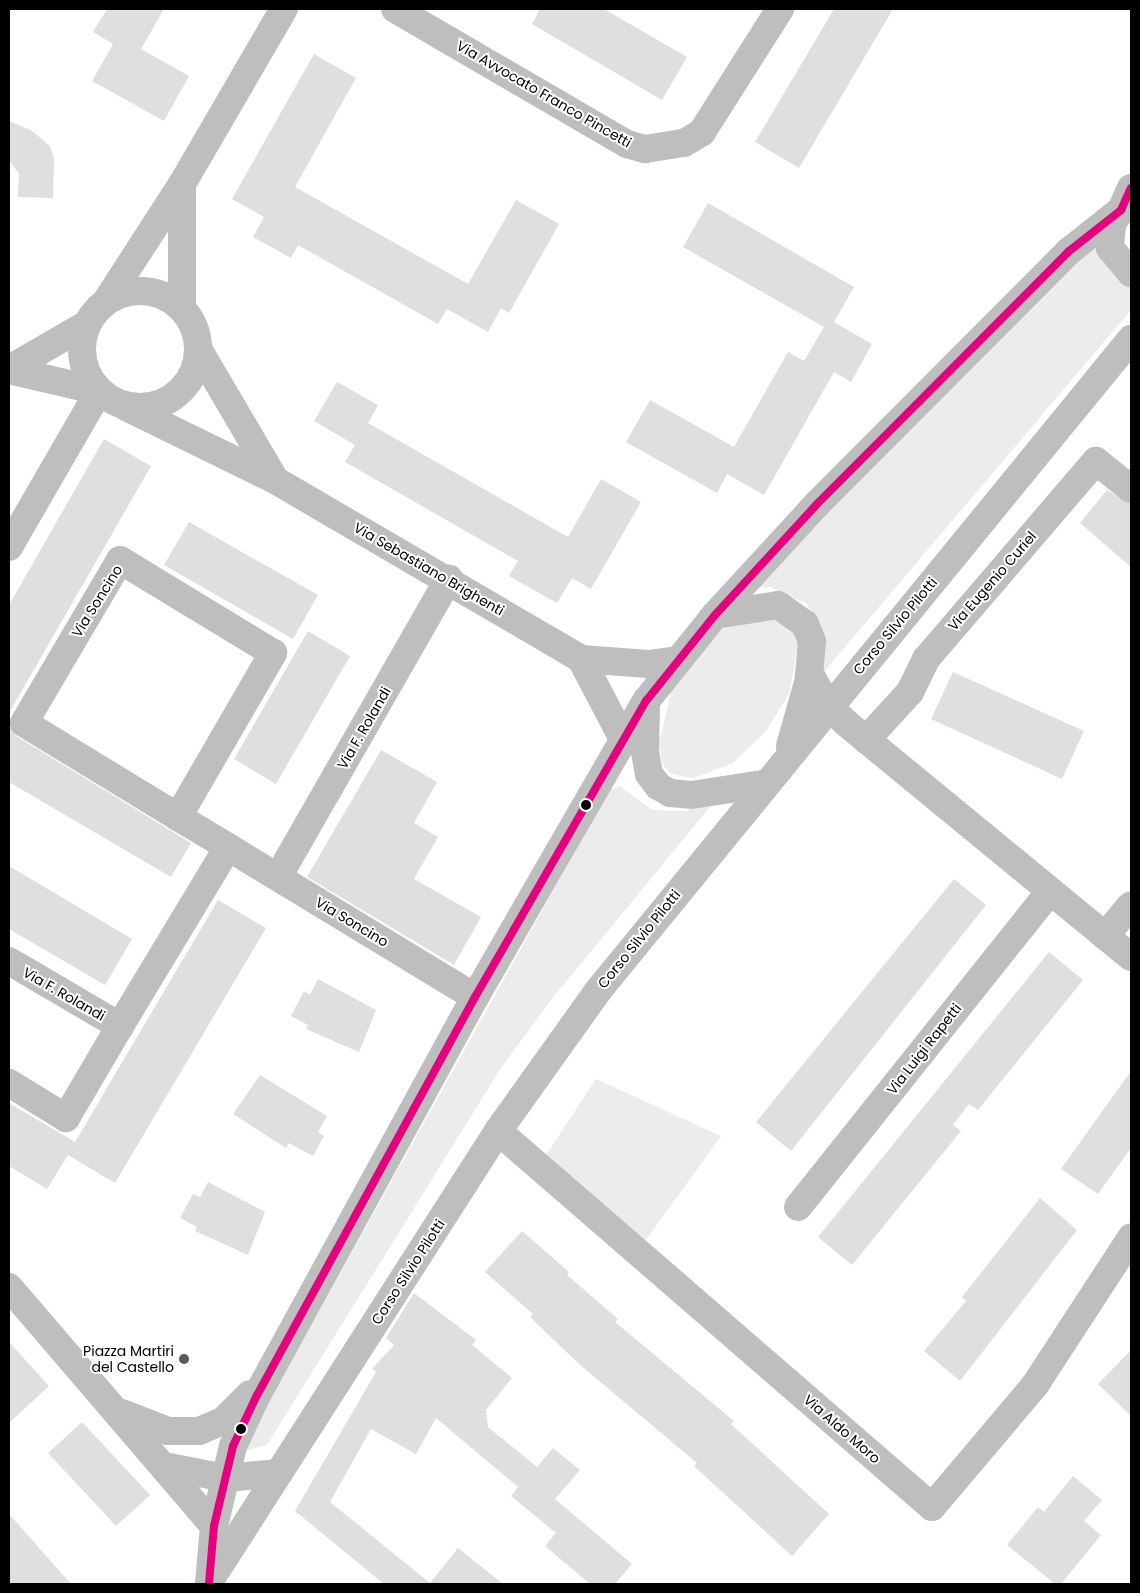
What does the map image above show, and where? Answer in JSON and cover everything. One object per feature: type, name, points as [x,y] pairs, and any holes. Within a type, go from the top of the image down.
[{"type":"street","points":[[9,369],[87,324],[107,300],[182,184],[284,9]]},
{"type":"street","name":"Via Avvocato Franco Pincetti","points":[[395,9],[627,144],[645,149],[684,143],[702,132],[780,9]]},
{"type":"street","points":[[9,369],[99,391],[126,407],[162,405],[188,384],[200,352],[198,334],[182,306],[182,184]]},
{"type":"street","points":[[1128,200],[1112,224],[1110,248],[1131,273]]},
{"type":"street","points":[[209,1584],[214,1526],[233,1446],[265,1380],[475,996],[646,701],[715,615],[817,504],[1068,252],[1128,200]]},
{"type":"street","points":[[107,300],[130,291],[155,291],[182,306]]},
{"type":"street","points":[[87,324],[81,352],[86,372],[99,391]]},
{"type":"street","name":"Corso Silvio Pilotti","points":[[209,1584],[278,1473],[498,1131],[597,992],[787,755],[1131,339]]},
{"type":"street","name":"Via Sebastiano Brighenti","points":[[200,352],[275,480]]},
{"type":"street","points":[[9,547],[99,391]]},
{"type":"street","name":"Via Sebastiano Brighenti","points":[[126,407],[275,480],[449,579],[581,659]]},
{"type":"street","name":"Via Eugenio Curiel","points":[[866,740],[910,692],[926,659],[1096,461],[1131,489]]},
{"type":"street","name":"Via Soncino","points":[[178,817],[273,652],[120,560],[24,723],[178,817],[475,996]]},
{"type":"street","name":"Via F. Rolandi","points":[[278,877],[449,579]]},
{"type":"street","points":[[715,615],[764,604],[795,613],[812,640],[810,674],[787,755]]},
{"type":"street","points":[[581,659],[649,664],[677,660]]},
{"type":"street","points":[[581,659],[623,739]]},
{"type":"street","points":[[810,674],[828,706],[866,740],[1131,957]]},
{"type":"street","points":[[646,701],[645,752],[649,774],[658,786],[670,793],[691,795],[764,784]]},
{"type":"street","name":"Via F. Rolandi","points":[[9,1084],[66,1118],[228,847]]},
{"type":"street","name":"Via Luigi Rapetti","points":[[798,1207],[1050,891]]},
{"type":"street","points":[[1105,936],[1131,905]]},
{"type":"street","name":"Via F. Rolandi","points":[[9,962],[120,1026]]},
{"type":"street","name":"Via Aldo Moro","points":[[498,1131],[932,1507],[1035,1385],[1131,1238]]},
{"type":"street","points":[[9,1286],[120,1413],[214,1526]]},
{"type":"street","points":[[120,1413],[168,1430],[199,1431],[223,1421],[265,1380]]},
{"type":"street","points":[[164,1466],[225,1478],[278,1473]]},
{"type":"shaded area","points":[[1097,237],[1131,286],[1131,310],[823,673],[822,630],[807,604],[770,587],[751,588]]},
{"type":"shaded area","points":[[766,612],[792,628],[798,644],[789,694],[766,731],[733,763],[694,778],[671,774],[662,764],[659,744],[672,687],[720,630]]},
{"type":"shaded area","points":[[620,786],[652,810],[686,811],[714,802],[551,1000],[501,1068],[267,1445],[241,1452],[609,790]]},
{"type":"shaded area","points":[[596,1079],[721,1136],[646,1240],[544,1158]]},
{"type":"building","points":[[107,9],[164,9],[141,49],[189,76],[164,121],[92,81],[113,44],[93,32]]},
{"type":"building","points":[[540,9],[604,9],[687,57],[662,100],[532,24]]},
{"type":"building","points":[[834,9],[893,9],[799,168],[755,142]]},
{"type":"building","points":[[314,54],[356,78],[295,187],[468,284],[516,200],[559,224],[509,313],[501,308],[488,332],[447,309],[438,324],[298,245],[291,258],[253,237],[264,217],[232,199]]},
{"type":"building","points":[[9,121],[31,130],[50,146],[54,159],[53,198],[18,197],[19,173],[9,161]]},
{"type":"building","points":[[708,203],[854,287],[834,322],[872,344],[851,382],[834,372],[764,495],[727,474],[717,493],[626,442],[650,400],[734,447],[788,352],[804,361],[824,327],[683,247]]},
{"type":"building","points":[[337,382],[378,405],[368,423],[568,537],[601,479],[641,502],[591,589],[572,578],[557,603],[509,576],[518,561],[345,462],[355,445],[314,421]]},
{"type":"building","points":[[104,439],[151,466],[9,713],[9,605]]},
{"type":"building","points":[[1107,490],[1131,504],[1131,567],[1080,523]]},
{"type":"building","points":[[189,522],[318,595],[293,639],[164,565]]},
{"type":"building","points":[[308,631],[350,656],[276,784],[234,759]]},
{"type":"building","points":[[953,672],[1084,731],[1062,779],[931,719]]},
{"type":"building","points":[[9,725],[16,736],[191,843],[171,877],[9,782]]},
{"type":"building","points":[[381,750],[437,782],[414,823],[438,837],[414,879],[481,917],[454,965],[307,877]]},
{"type":"building","points":[[9,866],[132,939],[105,985],[9,929]]},
{"type":"building","points":[[954,879],[986,905],[791,1151],[756,1122]]},
{"type":"building","points":[[218,900],[266,928],[115,1183],[68,1155],[47,1189],[9,1166],[9,1103],[75,1142]]},
{"type":"building","points":[[1049,952],[1083,980],[978,1110],[969,1104],[953,1125],[961,1131],[852,1265],[818,1237]]},
{"type":"building","points":[[318,979],[376,1010],[359,1052],[306,1029],[308,1025],[291,1016],[304,991],[310,995]]},
{"type":"building","points":[[1131,1071],[1131,1148],[1098,1194],[1061,1169]]},
{"type":"building","points":[[260,1075],[327,1116],[318,1132],[324,1136],[313,1156],[289,1143],[286,1148],[233,1114]]},
{"type":"building","points":[[208,1182],[265,1212],[248,1255],[195,1231],[197,1227],[180,1218],[193,1194],[200,1197]]},
{"type":"building","points":[[1040,1198],[1077,1230],[960,1381],[924,1351],[966,1301],[962,1297]]},
{"type":"building","points":[[522,1231],[569,1272],[567,1275],[618,1319],[615,1322],[734,1421],[731,1424],[829,1514],[792,1556],[694,1466],[697,1463],[579,1364],[530,1317],[533,1314],[485,1272]]},
{"type":"building","points":[[414,1293],[476,1340],[472,1345],[512,1378],[486,1410],[488,1427],[537,1467],[553,1448],[580,1470],[555,1499],[632,1564],[615,1584],[590,1584],[545,1546],[556,1533],[511,1496],[518,1487],[436,1418],[416,1454],[371,1429],[330,1502],[430,1583],[458,1548],[503,1584],[384,1584],[295,1511],[376,1372],[372,1369],[394,1345],[386,1338]]},
{"type":"building","points":[[9,1342],[49,1386],[9,1423]]},
{"type":"building","points":[[1131,1350],[1131,1416],[1098,1384]]},
{"type":"building","points":[[82,1422],[150,1495],[116,1526],[48,1453]]},
{"type":"building","points":[[1073,1476],[1102,1500],[1084,1521],[1101,1535],[1061,1584],[1055,1584],[1007,1545],[1038,1507],[1044,1512]]},
{"type":"building","points":[[9,1514],[71,1584],[9,1584]]},
{"type":"transit line","points":[[209,1583],[214,1526],[233,1446],[256,1397],[475,997],[646,701],[715,615],[817,504],[1068,252],[1121,210],[1131,188]]},
{"type":"place","name":"Piazza Martiri del Castello","points":[[184,1359]]}]
